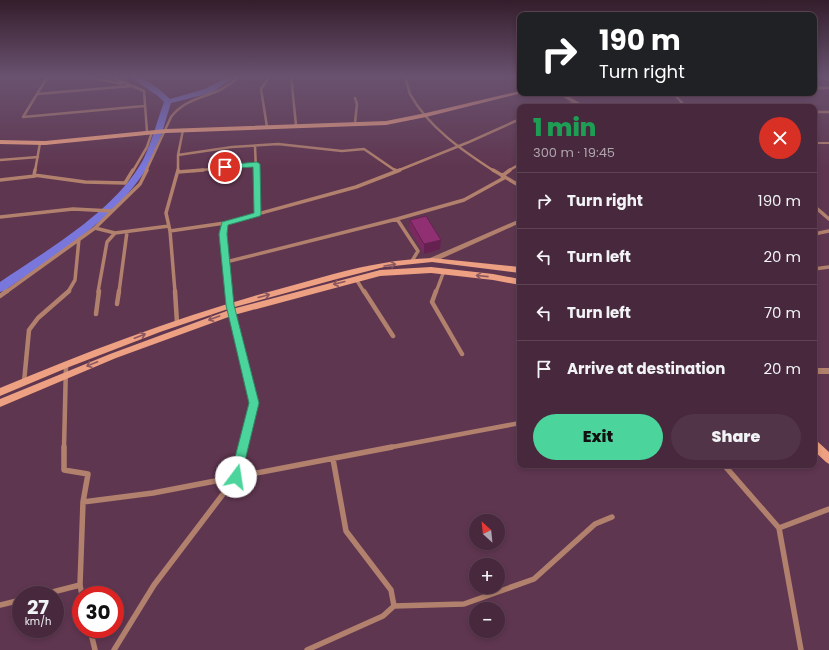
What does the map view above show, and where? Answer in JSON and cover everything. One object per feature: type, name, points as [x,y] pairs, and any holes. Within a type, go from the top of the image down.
[{"type":"main road","points":[[0,142],[40,143],[183,130],[386,123],[461,106]]},
{"type":"main road","points":[[0,392],[66,364],[178,323],[337,276],[412,261],[432,260],[517,270]]},
{"type":"main road","points":[[0,403],[231,308],[356,278],[380,273],[430,270],[493,277],[517,281]]},
{"type":"main road","points":[[817,447],[829,459]]},
{"type":"street","points":[[29,106],[23,117],[140,106]]},
{"type":"street","points":[[0,180],[38,175],[85,182],[125,183],[147,147],[150,132],[144,106]]},
{"type":"street","points":[[0,296],[95,228],[140,184],[171,117],[180,106]]},
{"type":"street","points":[[264,106],[267,126]]},
{"type":"street","points":[[294,106],[296,125]]},
{"type":"street","points":[[355,123],[357,106]]},
{"type":"street","points":[[419,106],[442,134],[502,176],[517,184]]},
{"type":"street","points":[[817,112],[829,112]]},
{"type":"street","points":[[170,231],[225,224],[356,187],[459,146],[517,120]]},
{"type":"street","points":[[178,323],[170,231],[166,213],[178,172],[178,155],[183,130]]},
{"type":"street","points":[[38,175],[34,175],[40,143]]},
{"type":"street","points":[[817,143],[829,143]]},
{"type":"street","points":[[178,155],[232,147],[278,144],[342,151],[364,149],[397,171]]},
{"type":"street","points":[[255,146],[257,164],[258,214]]},
{"type":"street","points":[[0,160],[38,156]]},
{"type":"street","points":[[178,172],[257,164]]},
{"type":"street","points":[[226,262],[397,219],[464,200],[504,178],[502,176],[505,172],[517,166]]},
{"type":"street","points":[[0,217],[73,209],[112,211]]},
{"type":"street","points":[[817,209],[829,219]]},
{"type":"street","points":[[397,219],[418,251],[412,261]]},
{"type":"street","points":[[432,260],[517,222]]},
{"type":"street","points":[[114,650],[154,585],[236,477],[254,403],[231,308],[223,234],[225,224]]},
{"type":"street","points":[[95,228],[115,233],[169,226]]},
{"type":"street","points":[[817,233],[829,231]]},
{"type":"street","points":[[117,304],[127,232]]},
{"type":"street","points":[[96,314],[100,278],[107,242],[115,233]]},
{"type":"street","points":[[24,382],[29,330],[38,318],[68,292],[76,280],[79,239]]},
{"type":"street","points":[[817,269],[829,267]]},
{"type":"street","points":[[444,271],[432,302],[462,354]]},
{"type":"street","points":[[356,278],[393,336]]},
{"type":"street","points":[[64,589],[80,585],[83,502],[88,474],[64,470],[66,364]]},
{"type":"street","points":[[817,372],[829,371]]},
{"type":"street","points":[[83,502],[153,493],[517,424]]},
{"type":"street","points":[[333,459],[346,531],[391,590],[394,606]]},
{"type":"street","points":[[727,468],[779,528],[801,650]]},
{"type":"street","points":[[779,528],[829,509]]},
{"type":"street","points":[[307,650],[383,616],[394,606],[464,604],[534,578],[595,524],[612,517]]},
{"type":"street","points":[[0,606],[12,603]]},
{"type":"street","points":[[92,638],[95,650]]},
{"type":"building","points":[[426,216],[441,240],[424,244],[410,220]]},
{"type":"waterway","points":[[0,288],[77,234],[112,204],[128,187],[147,161],[167,106]]},
{"type":"route","points":[[225,167],[257,164],[258,214],[225,224],[223,234],[230,305],[254,403],[236,477]]}]
